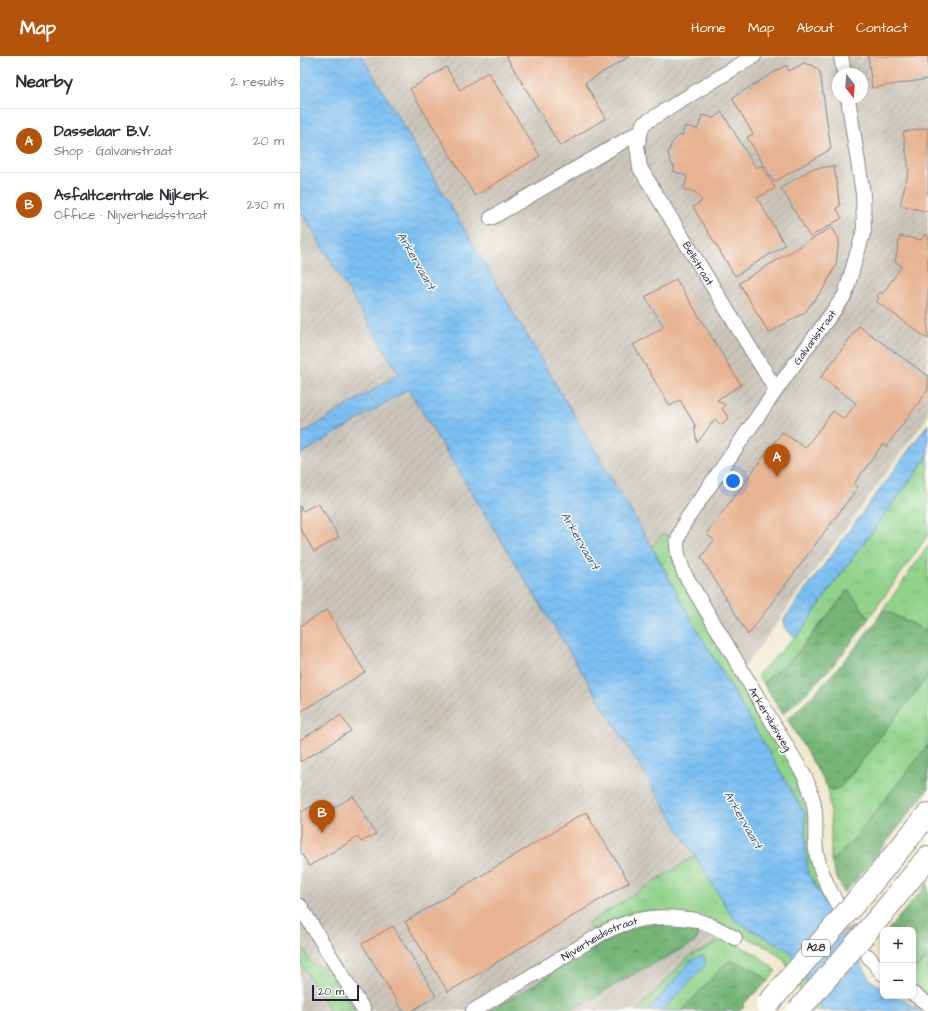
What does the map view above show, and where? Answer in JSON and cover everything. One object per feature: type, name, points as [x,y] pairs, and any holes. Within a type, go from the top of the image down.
[{"type":"highway","name":"A28","points":[[764,1008],[866,890],[928,814]]},
{"type":"highway","name":"A28","points":[[798,1011],[881,915],[928,857]]},
{"type":"street","points":[[491,218],[641,131],[643,124],[754,56]]},
{"type":"street","points":[[841,56],[843,68]]},
{"type":"street","name":"Galvanistraat","points":[[676,547],[686,520],[776,390],[845,295],[864,230],[863,194],[849,104]]},
{"type":"street","name":"Bellstraat","points":[[641,131],[638,146],[640,168],[776,390]]},
{"type":"street","name":"Arkersluisweg","points":[[676,547],[678,560],[684,573],[805,777],[815,807],[816,850],[825,881],[836,902]]},
{"type":"street","points":[[300,906],[364,1011]]},
{"type":"street","name":"Nijverheidsstraat","points":[[473,1011],[611,928],[626,923],[654,917],[696,920],[718,928],[735,938]]},
{"type":"street","points":[[868,956],[880,970]]},
{"type":"street","points":[[916,996],[928,1004]]},
{"type":"shaded area","name":"Arkervaart","points":[[337,56],[928,56],[928,416],[729,688]]},
{"type":"shaded area","points":[[300,210],[405,383],[703,858],[729,923],[706,955],[698,954],[640,1011],[300,1011]]},
{"type":"green space","points":[[928,456],[928,535],[869,618],[848,590],[796,655],[766,680],[765,686],[759,677],[759,673],[801,631]]},
{"type":"green space","points":[[664,534],[668,536],[670,553],[675,565],[793,768],[806,794],[832,906],[830,909],[808,873],[807,866],[745,711],[691,619],[652,547]]},
{"type":"green space","points":[[928,546],[928,631],[883,610]]},
{"type":"green space","points":[[848,590],[869,618],[829,669],[807,693],[783,714],[765,686],[766,680],[796,655]]},
{"type":"green space","points":[[883,610],[928,631],[928,676],[841,787],[833,790],[828,788],[787,719],[806,702],[839,667]]},
{"type":"green space","points":[[928,676],[928,745],[853,840],[831,861],[831,821],[828,788],[833,790],[841,787]]},
{"type":"green space","points":[[928,745],[928,789],[867,867],[844,893],[831,861],[853,840]]},
{"type":"green space","points":[[695,856],[735,921],[784,947],[791,953],[824,1011],[812,1011],[784,960],[770,949],[717,922],[655,911],[630,914],[610,921],[592,930],[587,924]]},
{"type":"green space","points":[[928,883],[928,956],[922,964],[916,967],[916,927],[891,927]]},
{"type":"green space","points":[[673,924],[698,927],[699,931],[697,939],[694,943],[639,971],[570,1011],[490,1011],[619,933],[641,926]]},
{"type":"green space","points":[[726,938],[759,956],[776,971],[768,981],[751,968],[731,961],[727,962],[682,1011],[663,1011],[705,965],[690,962],[648,1011],[637,1011],[688,957]]},
{"type":"green space","points":[[300,944],[313,965],[328,968],[355,1011],[330,1011],[300,962]]},
{"type":"green space","points":[[928,956],[928,994],[916,989],[916,967],[922,964]]},
{"type":"green space","points":[[731,961],[751,968],[768,981],[758,991],[750,996],[743,1005],[744,1007],[739,1011],[682,1011],[727,962]]},
{"type":"water","points":[[300,56],[362,56],[652,547],[691,619],[805,814],[808,873],[871,981],[880,986],[880,999],[902,999],[922,1011],[824,1011],[791,953],[787,949],[735,921],[408,389],[300,455],[300,435],[399,374],[300,210]]},
{"type":"water","points":[[928,424],[928,456],[836,581],[797,637],[789,633],[784,619]]},
{"type":"water","points":[[703,956],[705,958],[705,965],[663,1011],[648,1011],[690,962],[695,958]]},
{"type":"building","points":[[506,56],[630,56],[585,83],[606,118],[560,146]]},
{"type":"building","points":[[868,56],[928,56],[928,79],[872,88]]},
{"type":"building","points":[[804,63],[814,66],[820,72],[831,149],[774,182],[747,137],[753,134],[732,98],[786,65],[789,71]]},
{"type":"building","points":[[446,67],[460,90],[488,72],[540,156],[475,196],[410,89]]},
{"type":"building","points":[[722,112],[756,168],[761,165],[775,188],[757,198],[785,245],[735,276],[693,207],[702,201],[695,192],[684,189],[687,176],[673,171],[675,166],[672,165],[668,154],[671,144],[679,135],[682,136],[685,126],[698,129],[702,115],[714,118]]},
{"type":"building","points":[[928,128],[928,212],[900,205],[909,170],[903,132]]},
{"type":"building","points":[[834,166],[840,206],[836,208],[842,218],[810,237],[781,188],[812,169]]},
{"type":"building","points":[[832,227],[839,239],[836,265],[824,288],[805,312],[769,333],[739,283]]},
{"type":"building","points":[[925,234],[928,236],[928,339],[876,301],[879,298],[877,296],[880,292],[882,294],[902,266],[895,262],[900,236],[921,240]]},
{"type":"building","points":[[676,279],[741,385],[717,400],[725,405],[722,409],[729,418],[720,425],[715,419],[697,443],[695,425],[680,400],[670,406],[633,345],[664,327],[645,297]]},
{"type":"building","points":[[859,326],[928,376],[928,390],[886,447],[883,444],[854,484],[858,487],[748,635],[701,557],[714,540],[706,534],[782,432],[805,448],[833,411],[844,419],[856,403],[821,377]]},
{"type":"building","points":[[318,503],[339,537],[314,552],[300,528],[300,506],[303,511]]},
{"type":"building","points":[[327,610],[365,672],[300,712],[300,626]]},
{"type":"building","points":[[341,715],[351,731],[300,762],[300,740]]},
{"type":"building","points":[[353,796],[376,834],[361,842],[358,837],[309,866],[300,851],[300,809],[301,812],[317,803],[324,814]]},
{"type":"building","points":[[586,812],[629,882],[448,992],[405,922]]},
{"type":"building","points":[[393,926],[436,996],[412,1011],[403,1011],[362,944]]},
{"type":"tunnel","points":[[840,909],[862,946]]},
{"type":"place","name":"Dasselaar B.V.","points":[[777,477]]},
{"type":"place","name":"Asfaltcentrale Nijkerk","points":[[322,833]]}]
